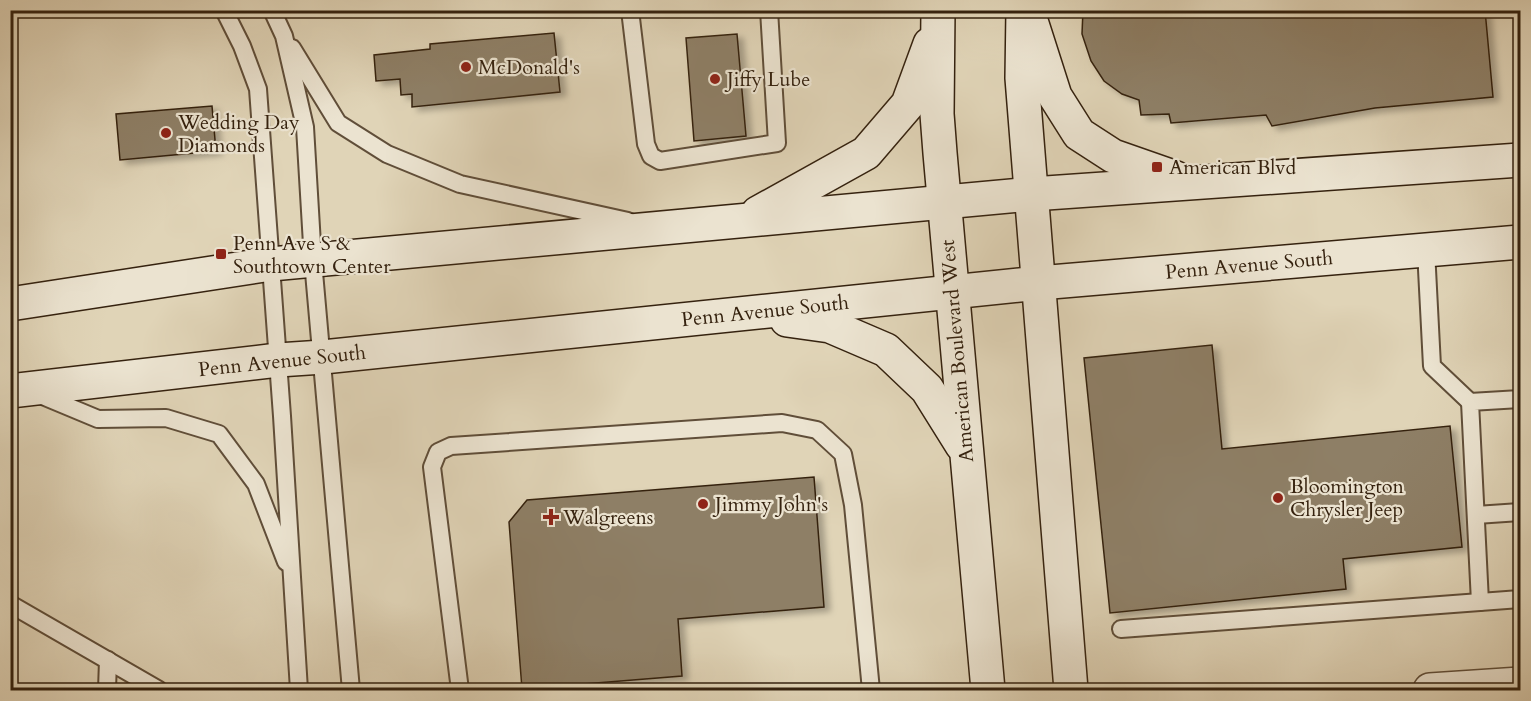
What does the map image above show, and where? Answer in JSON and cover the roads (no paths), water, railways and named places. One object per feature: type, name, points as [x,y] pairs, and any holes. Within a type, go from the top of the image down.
[{"type":"main road","points":[[1025,10],[1055,96],[1079,134],[1113,156],[1189,182]]},
{"type":"main road","points":[[1025,10],[1022,78],[1071,690]]},
{"type":"main road","points":[[746,219],[866,153],[908,104],[937,20]]},
{"type":"main road","name":"American Boulevard West","points":[[937,20],[938,114],[944,202],[988,690]]},
{"type":"main road","points":[[10,304],[271,264],[658,227],[1032,194],[1521,160]]},
{"type":"main road","name":"Penn Avenue South","points":[[18,391],[278,360],[1039,283],[1521,242]]},
{"type":"main road","points":[[734,314],[830,326],[886,350],[927,389],[966,451]]},
{"type":"main road","points":[[1430,690],[1521,684]]},
{"type":"lane","points":[[224,10],[242,46],[258,89],[299,690]]},
{"type":"lane","points":[[272,10],[284,36],[338,123],[387,154],[459,184],[658,227]]},
{"type":"lane","points":[[630,10],[646,144],[651,156],[660,161],[777,143],[769,10]]},
{"type":"lane","points":[[284,36],[305,127],[313,261],[351,690]]},
{"type":"lane","points":[[1426,250],[1432,366],[1470,402],[1480,602]]},
{"type":"lane","points":[[18,391],[98,418],[166,417],[219,434],[256,484],[292,577]]},
{"type":"lane","points":[[1470,402],[1521,399]]},
{"type":"lane","points":[[460,690],[432,467],[438,452],[451,446],[782,423],[818,430],[843,454],[853,505],[871,690]]},
{"type":"lane","points":[[1476,514],[1521,512]]},
{"type":"lane","points":[[1121,629],[1521,599]]},
{"type":"lane","points":[[10,604],[159,690]]},
{"type":"lane","points":[[107,690],[108,660]]},
{"type":"place","name":"McDonald's","points":[[466,67]]},
{"type":"place","name":"Jiffy Lube","points":[[715,79]]},
{"type":"place","name":"Wedding Day Diamonds","points":[[166,133]]},
{"type":"place","name":"American Blvd","points":[[1157,167]]},
{"type":"place","name":"Penn Ave S & Southtown Center","points":[[221,254]]},
{"type":"place","name":"Bloomington Chrysler Jeep","points":[[1278,498]]},
{"type":"place","name":"Jimmy John's","points":[[703,504]]},
{"type":"place","name":"Walgreens","points":[[551,517]]}]
